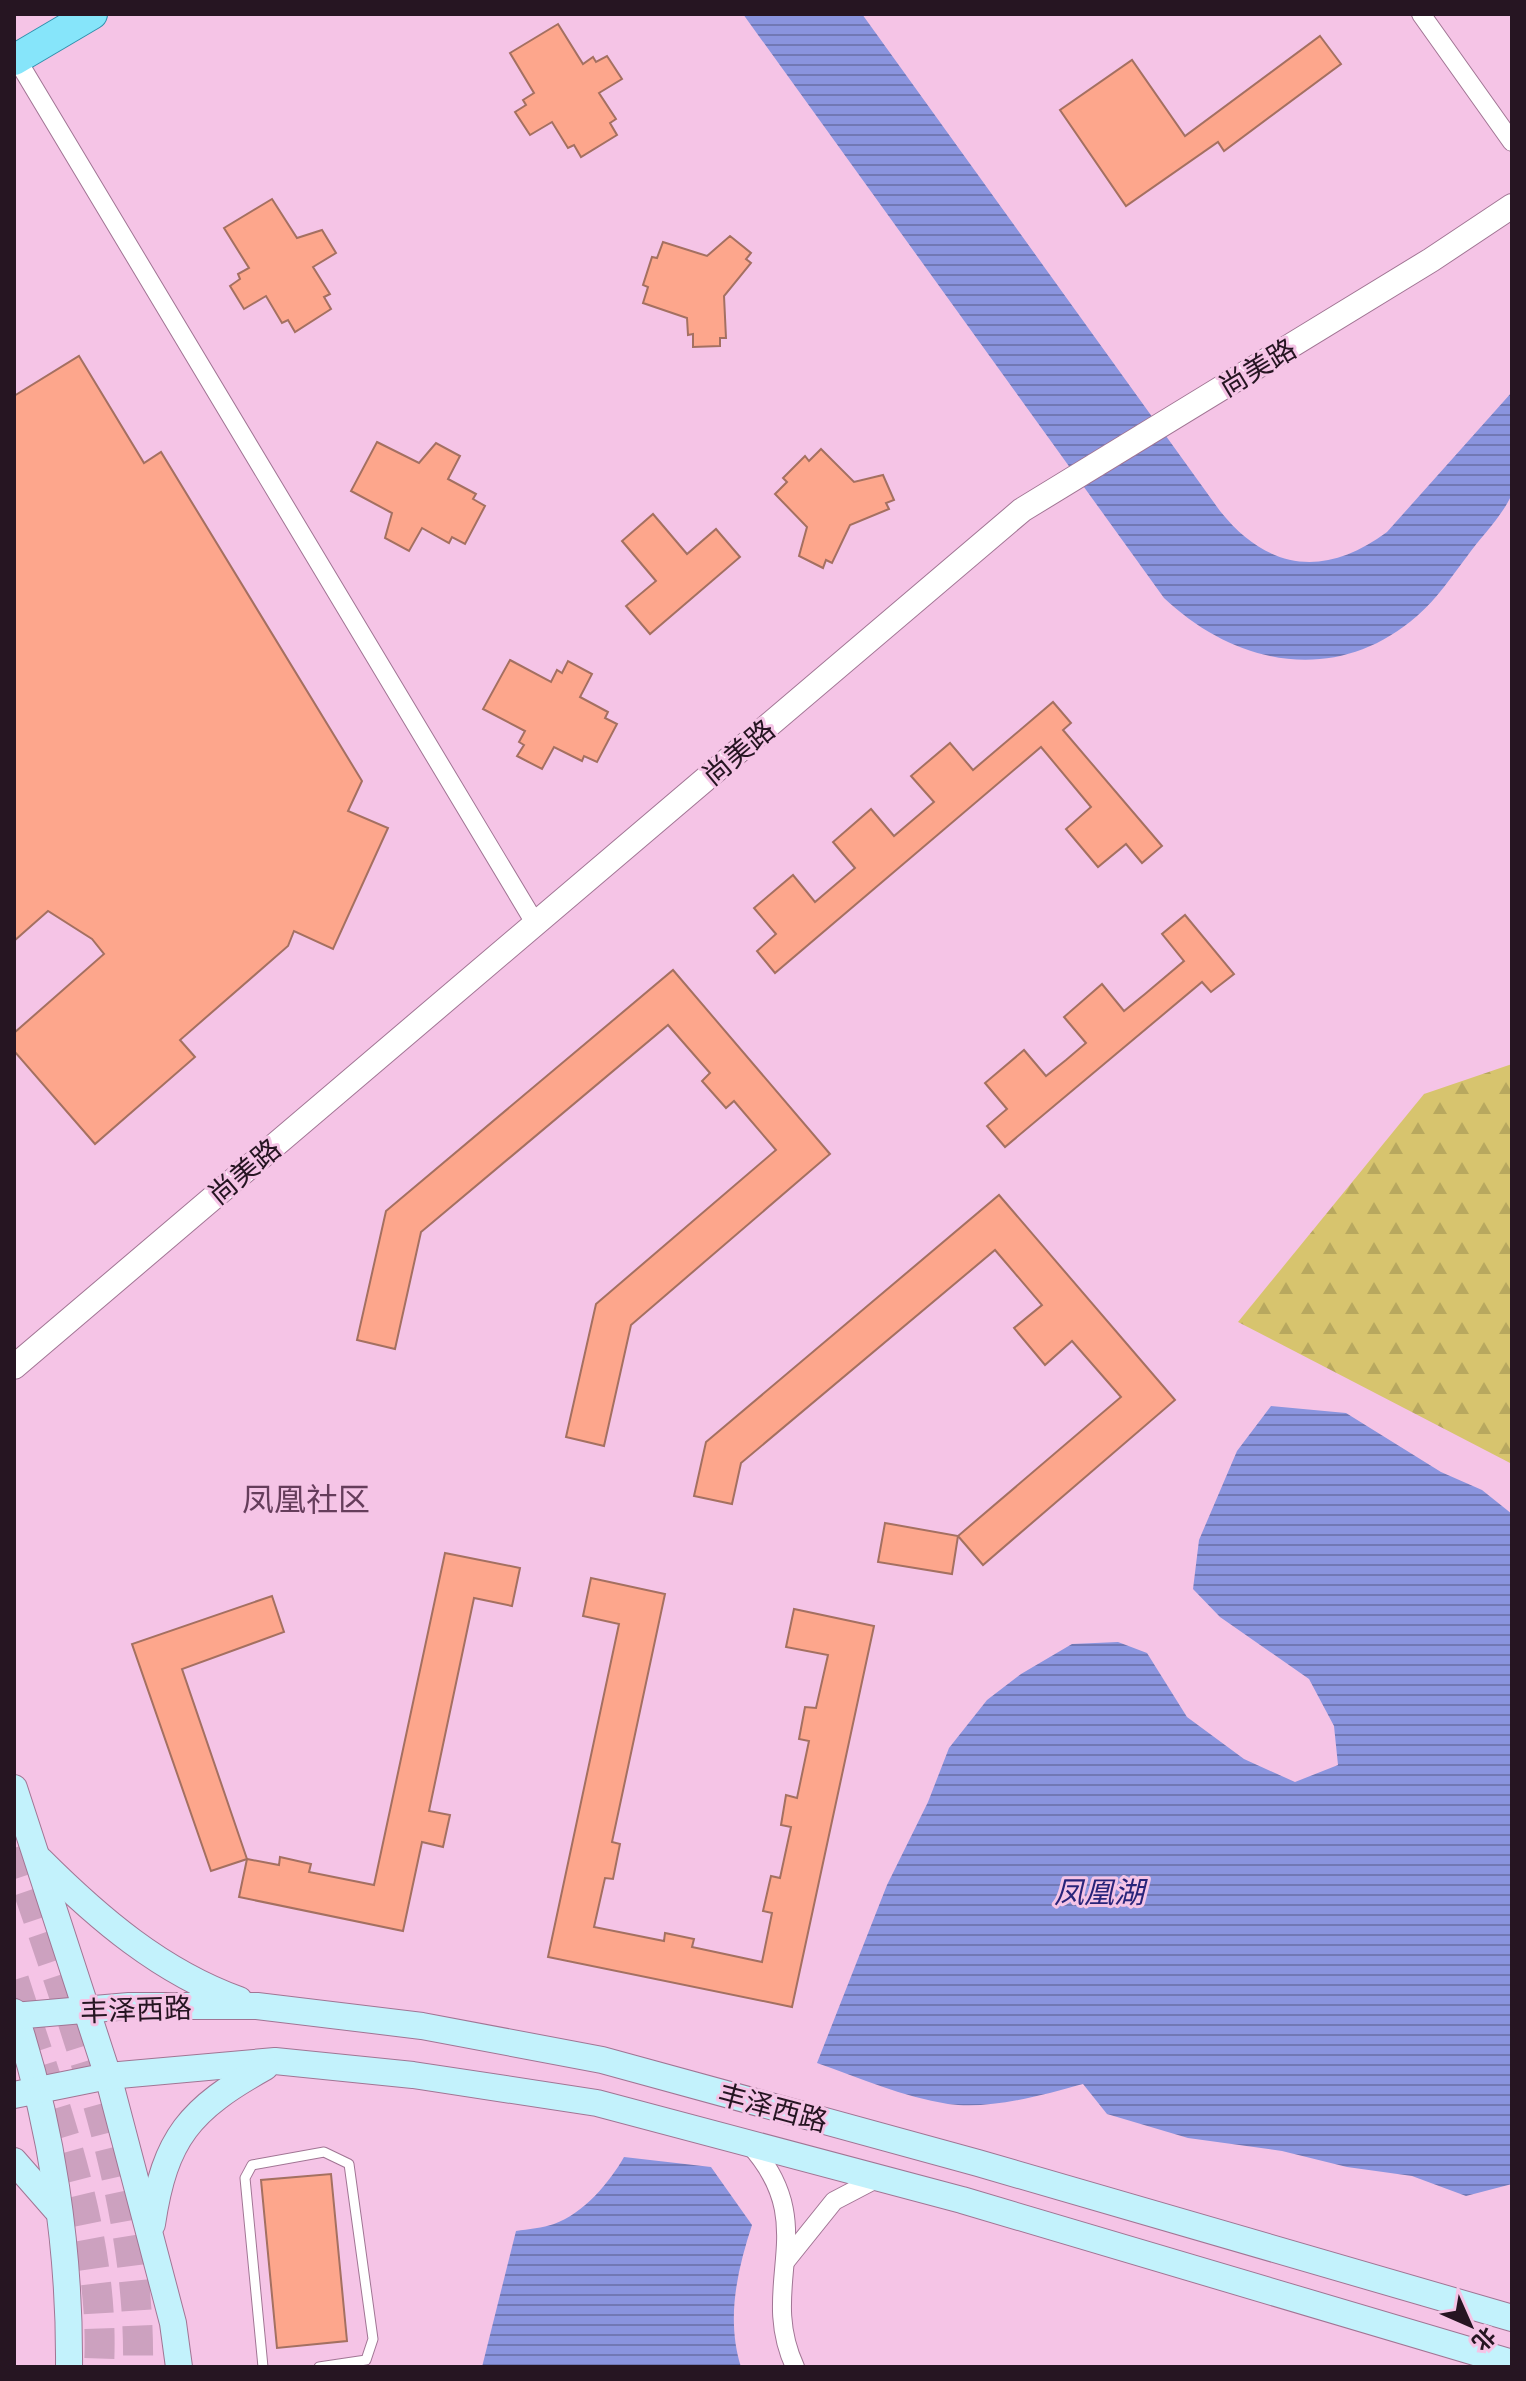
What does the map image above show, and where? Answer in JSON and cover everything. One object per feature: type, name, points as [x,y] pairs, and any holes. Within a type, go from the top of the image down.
[{"type":"main road","points":[[15,59],[92,14]]},
{"type":"main road","points":[[14,1789],[14,1797]]},
{"type":"main road","points":[[14,1789],[108,2076],[173,2323],[179,2367]]},
{"type":"main road","points":[[36,1856],[74,1894],[160,1962],[198,1985],[257,2006]]},
{"type":"main road","name":"丰泽西路","points":[[14,2014],[85,2009],[257,2006],[422,2026],[602,2060],[978,2163],[1512,2318]]},
{"type":"main road","points":[[14,2014],[26,2093],[58,2213],[67,2283],[69,2367]]},
{"type":"main road","points":[[150,2235],[158,2183],[172,2145],[199,2111],[231,2086],[275,2061]]},
{"type":"main road","name":"丰泽西路","points":[[26,2093],[108,2076],[275,2061],[413,2075],[597,2103],[878,2178],[1512,2363]]},
{"type":"main road","points":[[14,2161],[58,2213]]},
{"type":"street","points":[[1421,14],[1512,142]]},
{"type":"street","points":[[15,59],[535,923]]},
{"type":"street","name":"尚美路","points":[[14,1367],[1022,510],[1431,260],[1512,206]]},
{"type":"street","points":[[748,2143],[766,2162],[779,2186],[787,2211],[782,2313],[795,2367]]},
{"type":"street","points":[[783,2264],[834,2201],[878,2178]]},
{"type":"lane","points":[[263,2367],[245,2178],[252,2165],[324,2152],[349,2164],[373,2339],[366,2360],[319,2367]]},
{"type":"green space","points":[[1512,1064],[1512,1464],[1238,1322],[1424,1094]]},
{"type":"water","points":[[743,14],[862,14],[1220,511],[1238,531],[1258,546],[1298,561],[1342,557],[1364,547],[1387,532],[1512,392],[1513,488],[1502,511],[1444,587],[1417,616],[1386,638],[1354,652],[1321,659],[1288,659],[1255,652],[1223,639],[1192,621],[1164,598]]},
{"type":"water","name":"凤凰湖","points":[[1271,1406],[1346,1413],[1441,1472],[1482,1490],[1512,1514],[1512,2184],[1466,2196],[1412,2176],[1347,2167],[1282,2151],[1188,2138],[1107,2114],[1083,2084],[1016,2100],[981,2105],[948,2104],[915,2097],[817,2063],[887,1885],[928,1802],[949,1748],[987,1700],[1021,1674],[1072,1644],[1118,1642],[1147,1653],[1187,1717],[1244,1759],[1295,1782],[1338,1765],[1334,1726],[1309,1679],[1220,1617],[1193,1589],[1199,1540],[1237,1451]]},
{"type":"water","points":[[624,2157],[711,2167],[752,2225],[735,2295],[734,2331],[741,2367],[482,2367],[516,2231],[550,2225],[575,2213],[603,2187]]},
{"type":"building","points":[[558,24],[583,64],[593,57],[596,62],[607,56],[622,79],[599,93],[616,119],[610,123],[617,135],[581,157],[574,145],[568,148],[552,122],[530,135],[515,112],[526,105],[523,100],[534,93],[510,53]]},
{"type":"building","points":[[1320,36],[1341,64],[1224,151],[1218,142],[1126,206],[1060,110],[1132,60],[1185,136]]},
{"type":"building","points":[[272,199],[297,238],[322,230],[336,253],[313,267],[330,294],[324,297],[331,309],[295,332],[288,320],[282,323],[266,296],[244,309],[230,286],[240,279],[238,274],[249,268],[224,228]]},
{"type":"building","points":[[730,236],[751,253],[746,259],[751,263],[724,296],[726,338],[720,338],[720,346],[693,347],[693,334],[688,335],[687,318],[643,303],[648,287],[643,285],[652,257],[657,258],[663,242],[707,256]]},
{"type":"building","points":[[79,356],[144,463],[161,452],[362,781],[348,811],[388,828],[333,949],[294,931],[288,946],[180,1040],[195,1057],[95,1144],[14,1051],[14,1033],[104,954],[92,939],[48,911],[14,941],[14,396]]},
{"type":"building","points":[[377,442],[419,463],[436,443],[460,456],[448,479],[476,494],[473,499],[485,506],[465,544],[452,537],[449,543],[422,528],[409,551],[385,538],[392,513],[351,491]]},
{"type":"building","points":[[821,449],[854,482],[883,475],[894,500],[886,503],[889,509],[850,525],[832,563],[826,560],[823,568],[799,556],[807,527],[775,494],[787,482],[783,478],[805,456],[809,461]]},
{"type":"building","points":[[653,514],[687,554],[716,529],[740,557],[650,634],[626,606],[656,581],[622,541]]},
{"type":"building","points":[[510,660],[551,682],[557,670],[562,673],[568,661],[592,674],[580,697],[608,712],[605,718],[617,724],[597,762],[584,756],[582,761],[554,747],[542,769],[517,756],[524,745],[519,742],[525,731],[483,709]]},
{"type":"building","points":[[1053,702],[1071,723],[1063,730],[1162,846],[1142,863],[1126,844],[1098,867],[1066,829],[1091,807],[1041,747],[775,973],[757,951],[776,934],[754,908],[793,875],[815,902],[855,868],[833,842],[871,809],[894,836],[934,802],[911,776],[950,743],[973,770]]},
{"type":"building","points":[[1185,915],[1234,974],[1211,992],[1202,982],[1005,1147],[987,1126],[1007,1109],[985,1083],[1024,1050],[1046,1076],[1066,1060],[1086,1043],[1064,1017],[1102,984],[1124,1011],[1145,994],[1184,961],[1162,934]]},
{"type":"building","points":[[673,970],[830,1154],[631,1325],[604,1446],[566,1437],[596,1304],[776,1150],[734,1101],[726,1108],[702,1081],[710,1073],[668,1025],[421,1232],[395,1349],[357,1340],[386,1211]]},
{"type":"building","points":[[999,1195],[1175,1400],[983,1565],[958,1536],[1121,1397],[1072,1341],[1045,1365],[1014,1328],[1042,1305],[995,1250],[741,1463],[732,1504],[694,1496],[706,1442]]},
{"type":"building","points":[[885,1523],[958,1536],[952,1574],[878,1562]]},
{"type":"building","points":[[445,1553],[520,1568],[512,1606],[474,1598],[429,1811],[450,1815],[443,1847],[422,1842],[403,1931],[239,1897],[247,1859],[279,1865],[280,1857],[311,1864],[309,1872],[374,1885]]},
{"type":"building","points":[[591,1578],[665,1594],[612,1842],[620,1844],[613,1879],[605,1878],[594,1927],[664,1941],[665,1933],[694,1939],[692,1947],[762,1962],[772,1913],[763,1911],[771,1876],[780,1878],[791,1827],[781,1825],[786,1795],[797,1798],[809,1741],[799,1739],[805,1707],[816,1708],[828,1655],[786,1647],[794,1609],[874,1626],[792,2007],[548,1957],[619,1624],[583,1616]]},
{"type":"building","points":[[272,1596],[284,1632],[182,1669],[247,1859],[211,1871],[132,1644]]},
{"type":"building","points":[[331,2174],[347,2341],[277,2348],[261,2180]]},
{"type":"tunnel","points":[[14,1848],[78,2039],[115,2169],[128,2234],[136,2300],[138,2367]]},
{"type":"tunnel","points":[[14,1980],[60,2122],[85,2219],[99,2318],[99,2367]]},
{"type":"district","name":"凤凰社区","points":[[306,1499]]}]
